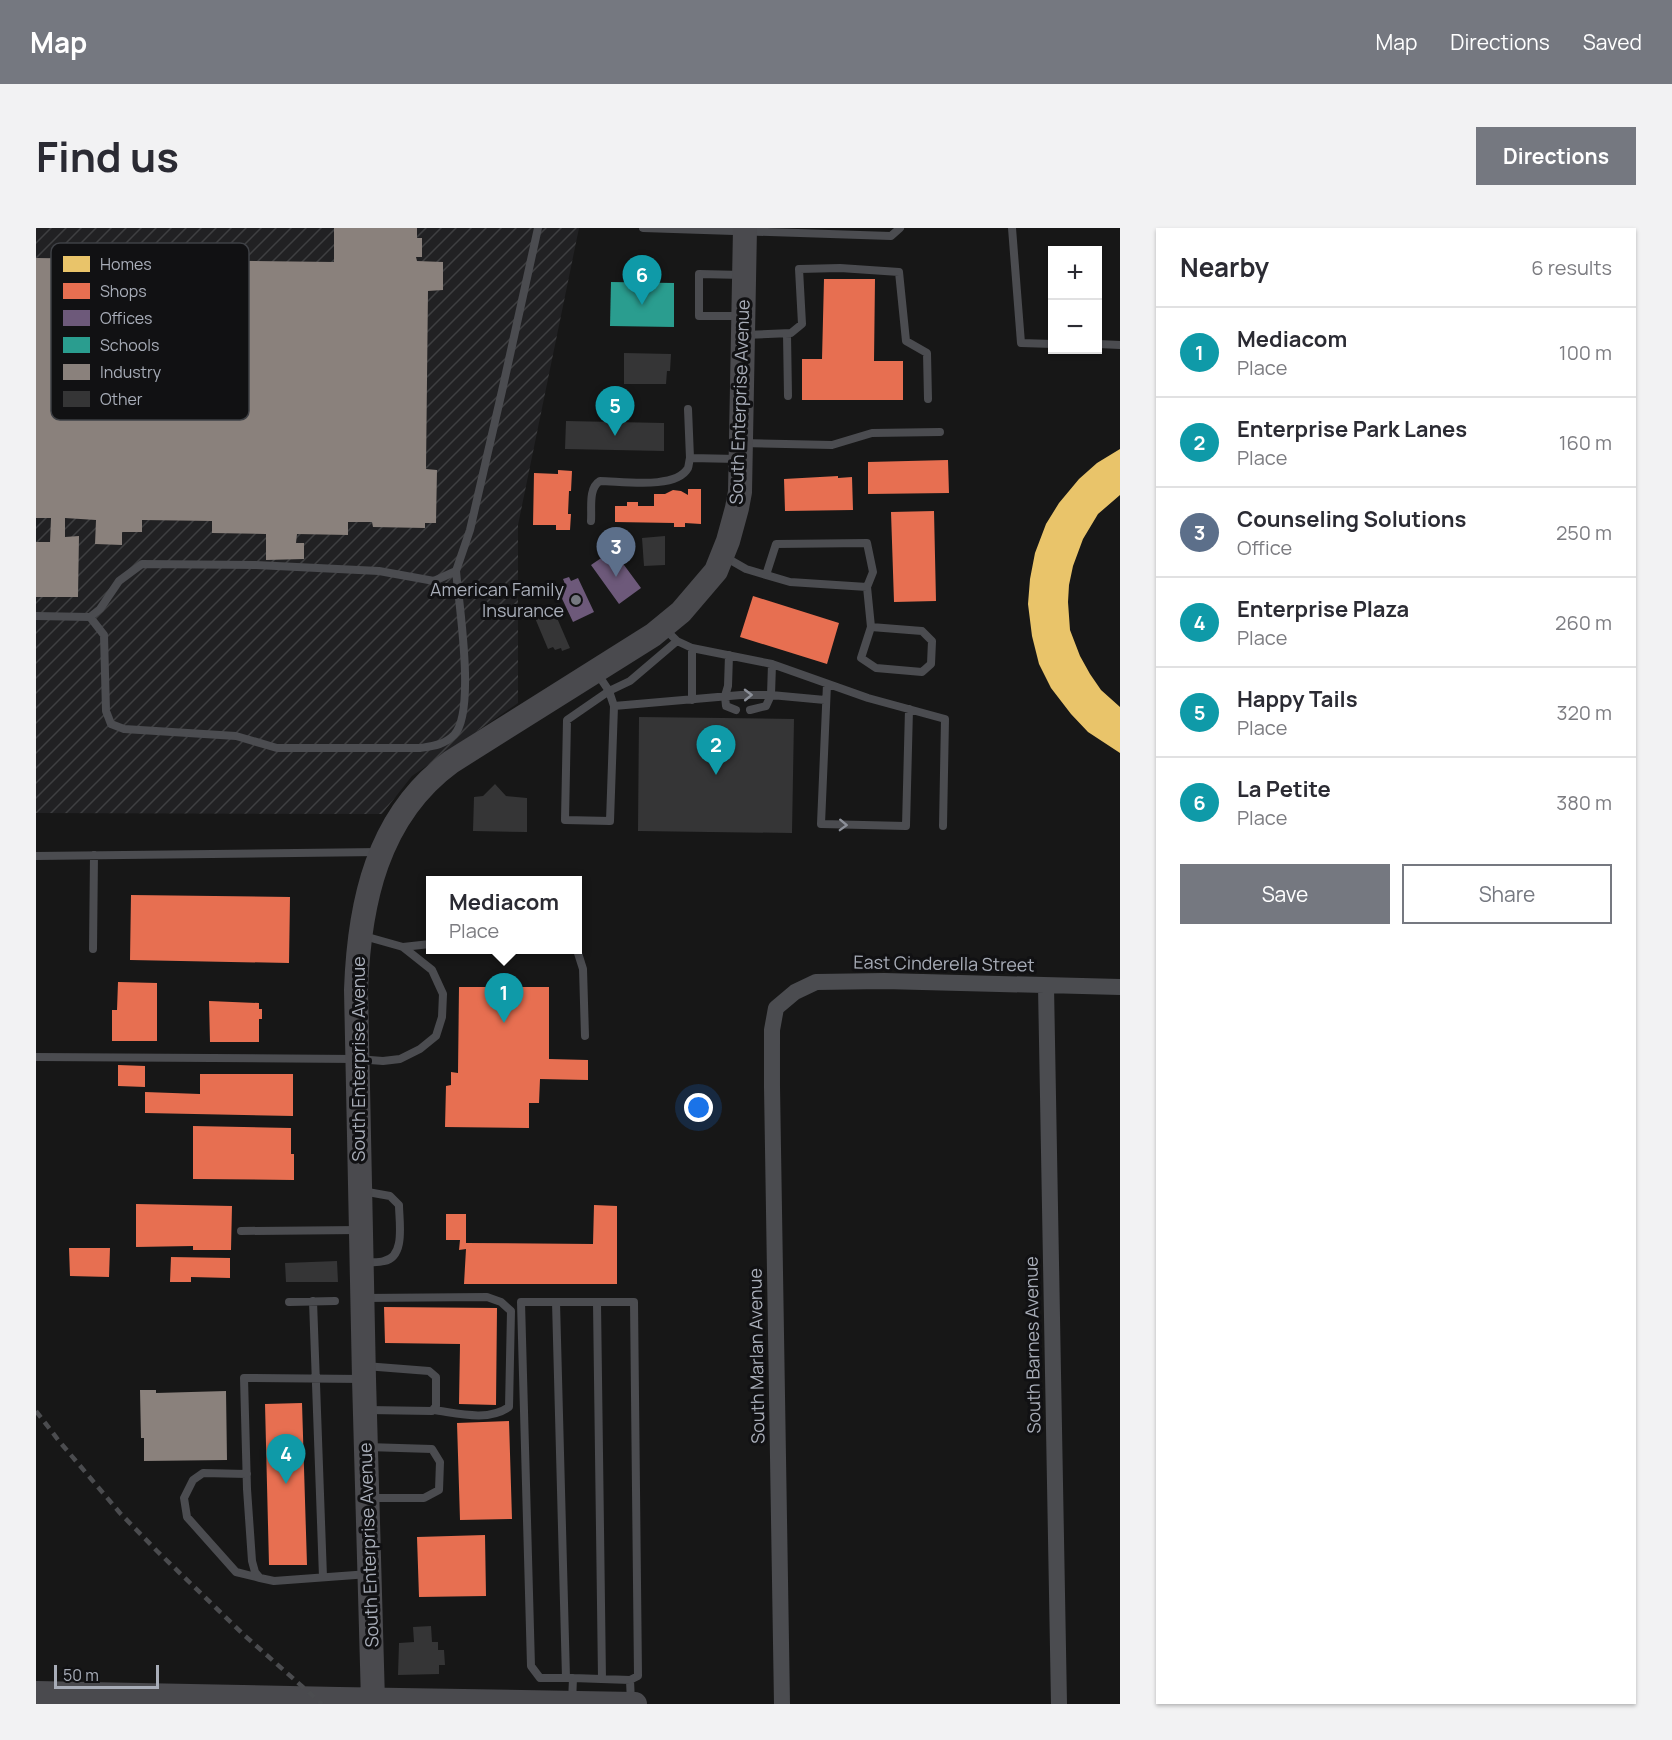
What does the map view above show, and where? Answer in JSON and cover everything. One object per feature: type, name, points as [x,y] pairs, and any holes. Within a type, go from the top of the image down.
[{"type":"street","name":"South Enterprise Avenue","points":[[373,1701],[356,990],[360,934],[367,897],[381,852],[392,828],[405,807],[426,782],[596,670],[670,634],[681,612],[716,571],[728,541],[740,492],[745,230]]},
{"type":"street","name":"East Cinderella Street","points":[[776,1008],[795,992],[816,982],[884,981],[1120,987]]},
{"type":"street","name":"South Barnes Avenue","points":[[1046,986],[1059,1704]]},
{"type":"street","name":"South Marlan Avenue","points":[[776,1008],[772,1042],[782,1704]]},
{"type":"street","points":[[36,1693],[572,1703],[632,1696]]},
{"type":"lane","points":[[90,617],[104,635],[106,711],[111,724],[124,729],[236,736],[277,748],[420,748],[443,744],[454,735],[461,726],[466,677],[456,571],[470,530],[538,228]]},
{"type":"lane","points":[[643,228],[891,236],[900,228]]},
{"type":"lane","points":[[1012,228],[1021,343],[1048,344]]},
{"type":"lane","points":[[744,275],[699,274],[699,316],[787,334],[802,324],[799,269],[840,268],[899,272],[906,341],[927,353],[928,399]]},
{"type":"lane","points":[[787,334],[788,396]]},
{"type":"lane","points":[[1102,344],[1120,345]]},
{"type":"lane","points":[[591,521],[592,490],[600,481],[666,482],[677,478],[687,469],[690,458],[688,409]]},
{"type":"lane","points":[[690,458],[741,451],[832,445],[872,433],[940,432]]},
{"type":"lane","points":[[766,575],[776,544],[867,543],[873,572],[867,587],[871,627],[861,658],[876,668],[922,672],[931,664],[932,641],[922,631],[871,627]]},
{"type":"lane","points":[[722,556],[746,569],[789,582],[867,587]]},
{"type":"lane","points":[[36,616],[90,617],[100,609],[119,581],[142,564],[256,565],[379,571],[434,580],[456,571]]},
{"type":"lane","points":[[596,670],[609,691],[614,706],[610,821],[565,820],[567,720],[609,691],[630,681],[670,634],[692,648],[772,664],[868,698],[945,719],[943,826]]},
{"type":"lane","points":[[692,648],[692,700]]},
{"type":"lane","points":[[729,655],[728,686],[724,696],[726,706],[736,710]]},
{"type":"lane","points":[[750,710],[765,706],[771,695],[772,664]]},
{"type":"lane","points":[[827,684],[821,824],[906,826],[909,709]]},
{"type":"lane","points":[[614,706],[724,696],[771,695],[825,700]]},
{"type":"lane","points":[[36,856],[381,852]]},
{"type":"lane","points":[[93,949],[94,855]]},
{"type":"lane","points":[[36,1057],[383,1061],[400,1059],[420,1049],[436,1036],[442,1017],[443,994],[432,970],[403,947],[360,934]]},
{"type":"lane","points":[[403,947],[426,944]]},
{"type":"lane","points":[[578,954],[583,969],[585,1036]]},
{"type":"lane","points":[[360,1191],[390,1196],[399,1205],[400,1244],[394,1257],[386,1261],[361,1262]]},
{"type":"lane","points":[[241,1230],[360,1230]]},
{"type":"lane","points":[[362,1298],[487,1297],[501,1302],[511,1311],[508,1407],[500,1413],[485,1416],[433,1410],[424,1412],[365,1410]]},
{"type":"lane","points":[[289,1302],[335,1301]]},
{"type":"lane","points":[[313,1302],[323,1577]]},
{"type":"lane","points":[[521,1302],[556,1302],[634,1302],[638,1676],[632,1696],[602,1679],[540,1677],[531,1666],[521,1302]]},
{"type":"lane","points":[[556,1302],[569,1678],[572,1703]]},
{"type":"lane","points":[[597,1303],[602,1679]]},
{"type":"lane","points":[[260,1578],[255,1572],[252,1561],[244,1378],[317,1378],[364,1372],[429,1371],[436,1377],[436,1406],[433,1410]]},
{"type":"lane","points":[[366,1447],[432,1449],[440,1462],[440,1490],[424,1498],[367,1498]]},
{"type":"lane","points":[[247,1474],[203,1473],[193,1480],[184,1498],[187,1516],[236,1572],[273,1581],[370,1574]]},
{"type":"shaded area","points":[[36,228],[579,228],[518,525],[518,703],[412,776],[382,814],[36,813]]},
{"type":"building: Homes","points":[[1120,449],[1120,495],[1098,514],[1083,539],[1073,566],[1068,602],[1070,630],[1080,656],[1101,690],[1120,707],[1120,753],[1088,732],[1051,688],[1039,664],[1032,636],[1028,604],[1035,553],[1046,524],[1059,503],[1079,479],[1097,463]]},
{"type":"building: Shops","points":[[824,279],[875,279],[874,361],[903,361],[903,400],[802,400],[802,359],[822,359]]},
{"type":"building: Shops","points":[[948,460],[949,493],[868,494],[868,462]]},
{"type":"building: Shops","points":[[558,470],[572,471],[568,514],[571,514],[570,530],[556,530],[556,525],[533,525],[534,473],[558,474]]},
{"type":"building: Shops","points":[[838,476],[838,478],[852,477],[853,510],[785,511],[784,479]]},
{"type":"building: Shops","points":[[688,489],[701,489],[701,524],[685,523],[685,527],[674,527],[674,523],[615,522],[615,506],[627,506],[627,502],[638,502],[638,506],[654,506],[654,494],[665,494],[673,490],[688,495]]},
{"type":"building: Shops","points":[[934,511],[936,601],[894,602],[891,512]]},
{"type":"building: Shops","points":[[753,596],[839,623],[827,664],[740,637]]},
{"type":"building: Shops","points":[[131,895],[290,897],[289,963],[130,960]]},
{"type":"building: Shops","points":[[118,982],[157,983],[157,1041],[112,1041],[112,1010],[117,1010]]},
{"type":"building: Shops","points":[[459,987],[549,987],[549,1059],[588,1060],[588,1080],[540,1079],[539,1103],[529,1103],[529,1128],[445,1127],[446,1086],[451,1085],[451,1072],[458,1073]]},
{"type":"building: Shops","points":[[209,1001],[259,1003],[259,1009],[262,1009],[262,1019],[259,1019],[259,1042],[210,1042]]},
{"type":"building: Shops","points":[[118,1065],[145,1066],[145,1087],[118,1086]]},
{"type":"building: Shops","points":[[200,1074],[293,1074],[293,1116],[145,1113],[145,1092],[200,1094]]},
{"type":"building: Shops","points":[[193,1126],[291,1128],[294,1180],[193,1179]]},
{"type":"building: Shops","points":[[136,1204],[232,1206],[231,1250],[193,1250],[193,1246],[136,1247]]},
{"type":"building: Shops","points":[[594,1205],[617,1206],[617,1284],[464,1284],[466,1249],[459,1250],[460,1240],[446,1240],[446,1214],[466,1214],[466,1243],[593,1244]]},
{"type":"building: Shops","points":[[69,1248],[110,1248],[109,1277],[70,1276]]},
{"type":"building: Shops","points":[[171,1257],[230,1258],[230,1278],[191,1277],[191,1282],[170,1282]]},
{"type":"building: Shops","points":[[384,1307],[497,1308],[496,1405],[459,1404],[460,1344],[385,1343]]},
{"type":"building: Shops","points":[[302,1403],[307,1565],[269,1565],[265,1404]]},
{"type":"building: Shops","points":[[509,1421],[512,1519],[460,1520],[457,1423]]},
{"type":"building: Shops","points":[[485,1535],[486,1596],[419,1597],[417,1537]]},
{"type":"building: Offices","points":[[613,550],[641,588],[619,604],[591,565]]},
{"type":"building: Offices","name":"American Family Insurance","points":[[569,577],[571,581],[578,578],[594,612],[573,622],[557,588],[565,584],[563,579]]},
{"type":"building: Schools","points":[[611,282],[674,283],[674,327],[610,326]]},
{"type":"building: Industry","points":[[334,228],[417,228],[417,238],[422,238],[422,257],[416,257],[417,261],[443,262],[443,290],[428,291],[426,469],[437,470],[436,523],[425,523],[425,528],[373,527],[372,522],[348,522],[348,535],[297,534],[296,543],[304,543],[304,559],[266,560],[266,534],[212,533],[212,521],[142,520],[142,532],[122,532],[122,545],[95,544],[96,520],[65,518],[65,537],[79,536],[78,597],[36,597],[36,542],[50,542],[51,518],[36,518],[36,258],[51,258],[51,420],[249,420],[249,261],[334,262]]},
{"type":"building: Industry","points":[[140,1390],[156,1390],[156,1393],[226,1391],[227,1460],[144,1461]]},
{"type":"building: Other","points":[[624,353],[671,354],[670,371],[667,371],[666,384],[624,384]]},
{"type":"building: Other","points":[[566,421],[664,423],[664,451],[565,449]]},
{"type":"building: Other","points":[[665,536],[665,565],[644,566],[642,538]]},
{"type":"building: Other","points":[[554,611],[570,648],[562,651],[561,648],[548,649],[535,618]]},
{"type":"building: Other","points":[[639,717],[794,719],[792,833],[638,831]]},
{"type":"building: Other","points":[[495,784],[506,796],[527,798],[527,832],[473,831],[474,797],[483,796]]},
{"type":"building: Other","points":[[337,1261],[338,1282],[286,1282],[285,1263]]},
{"type":"building: Other","points":[[431,1626],[432,1642],[438,1642],[438,1650],[444,1650],[445,1665],[439,1665],[439,1674],[398,1675],[399,1643],[414,1642],[413,1627]]},
{"type":"railway","points":[[36,1411],[120,1513],[157,1551],[244,1635],[322,1704]]},
{"type":"place","name":"La Petite","points":[[642,305]]},
{"type":"place","name":"Happy Tails","points":[[615,436]]},
{"type":"place","name":"Counseling Solutions","points":[[616,577]]},
{"type":"place","name":"American Family Insurance","points":[[576,600]]},
{"type":"place","name":"Enterprise Park Lanes","points":[[716,775]]},
{"type":"place","name":"Mediacom","points":[[504,1023]]},
{"type":"place","name":"Enterprise Plaza","points":[[286,1484]]}]
